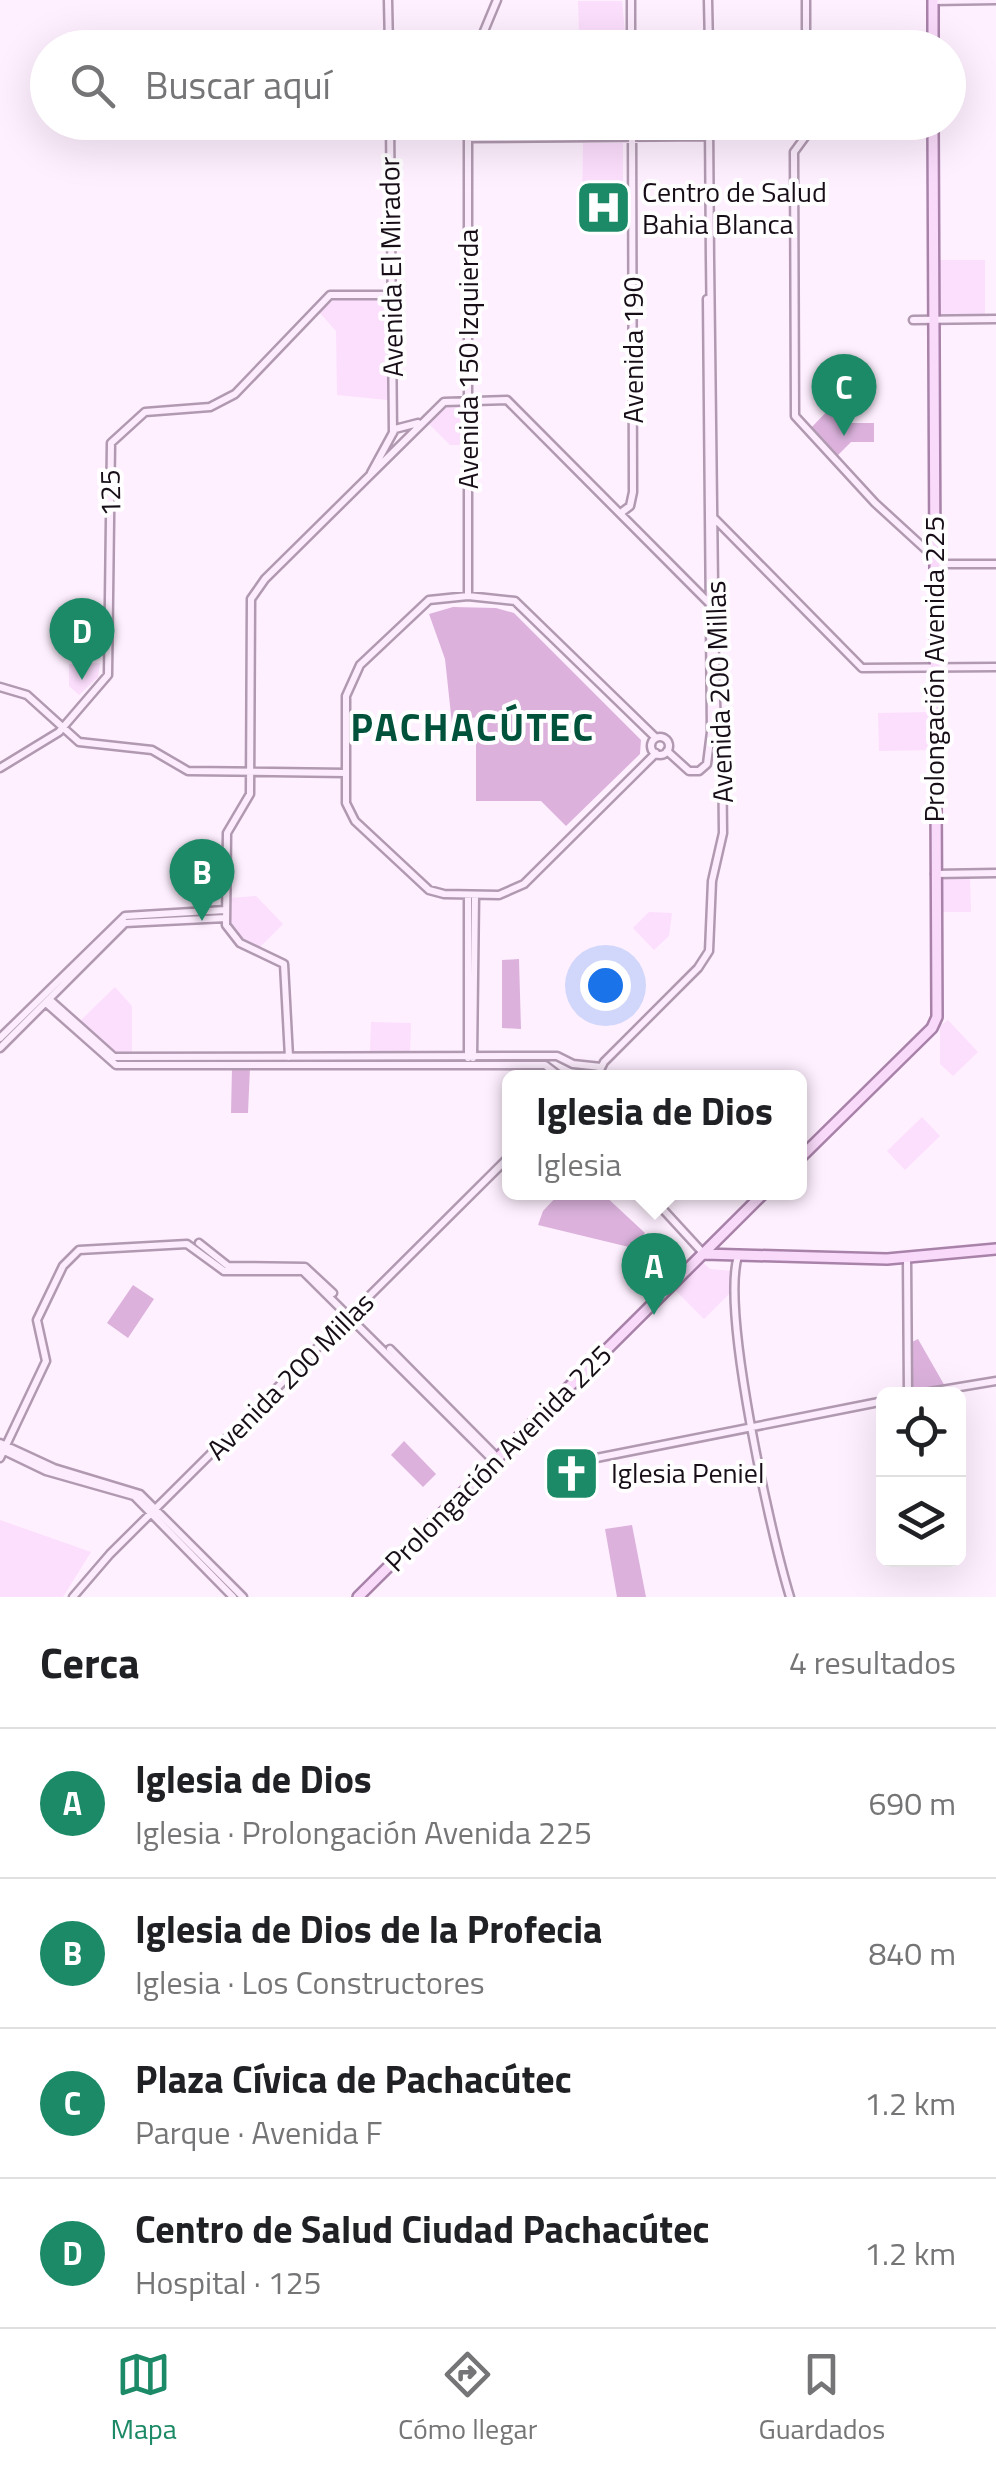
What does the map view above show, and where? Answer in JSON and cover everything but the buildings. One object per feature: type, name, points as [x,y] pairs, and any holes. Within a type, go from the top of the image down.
[{"type":"main road","points":[[933,0],[933,30]]},
{"type":"main road","name":"Prolongación Avenida 225","points":[[807,1151],[934,1025],[934,140]]},
{"type":"main road","name":"Prolongación Avenida 225","points":[[358,1597],[757,1200]]},
{"type":"main road","points":[[704,1254],[907,1259],[996,1249]]},
{"type":"street","points":[[388,0],[388,30]]},
{"type":"street","points":[[484,30],[497,0]]},
{"type":"street","points":[[631,0],[632,30]]},
{"type":"street","points":[[708,0],[708,30]]},
{"type":"street","points":[[806,0],[806,30]]},
{"type":"street","points":[[933,0],[996,0]]},
{"type":"street","name":"Avenida El Mirador","points":[[390,140],[393,433]]},
{"type":"street","name":"Avenida 150 Izquierda","points":[[468,140],[468,596]]},
{"type":"street","name":"Avenida 190","points":[[622,512],[630,506],[633,492],[632,140]]},
{"type":"street","name":"Avenida 200 Millas","points":[[709,140],[714,732]]},
{"type":"street","points":[[803,140],[794,152],[795,416],[934,560],[996,564]]},
{"type":"street","name":"125","points":[[0,768],[62,729],[102,686],[110,670],[108,482],[110,446],[117,434],[146,412],[205,408],[225,400],[330,296],[390,295]]},
{"type":"street","points":[[914,320],[996,319]]},
{"type":"street","points":[[379,460],[444,402],[510,402],[715,609]]},
{"type":"street","name":"Avenida El Mirador","points":[[392,412],[407,438]]},
{"type":"street","points":[[289,1062],[284,964],[233,938],[226,914],[227,834],[248,801],[252,595],[371,474],[393,433],[424,421]]},
{"type":"street","points":[[710,514],[862,668],[996,667]]},
{"type":"street","name":"Avenida 200 Millas","points":[[600,1070],[698,968],[709,951],[712,881],[723,832],[722,741],[714,732],[708,601],[710,514]]},
{"type":"street","points":[[667,751],[656,753],[524,884],[499,895],[444,894],[420,884],[355,821],[346,803],[346,720],[352,677],[386,637],[429,600],[503,598],[522,606],[656,738],[667,740],[667,751],[689,771],[699,772],[707,764],[714,732]]},
{"type":"street","points":[[0,687],[26,694],[62,729],[88,745],[152,750],[188,771],[346,773]]},
{"type":"street","points":[[656,738],[652,744],[656,753]]},
{"type":"street","points":[[934,874],[996,873]]},
{"type":"street","points":[[471,1058],[472,895]]},
{"type":"street","points":[[0,1048],[129,921],[226,914]]},
{"type":"street","points":[[0,1038],[125,916],[226,914]]},
{"type":"street","points":[[48,1000],[116,1066],[557,1056],[573,1064],[601,1067]]},
{"type":"street","points":[[289,1062],[545,1065],[552,1070]]},
{"type":"street","name":"Avenida 200 Millas","points":[[73,1597],[502,1164]]},
{"type":"street","points":[[654,1200],[704,1254]]},
{"type":"street","points":[[199,1243],[228,1266],[305,1266],[344,1304]]},
{"type":"street","points":[[234,1597],[136,1492],[2,1449],[46,1360],[37,1320],[68,1258],[90,1247],[187,1244],[224,1271],[303,1272],[352,1314],[495,1458]]},
{"type":"street","points":[[738,1256],[734,1304],[754,1426],[790,1597]]},
{"type":"street","points":[[907,1259],[908,1387]]},
{"type":"street","points":[[957,1387],[996,1380]]},
{"type":"street","points":[[566,1464],[876,1403]]},
{"type":"street","points":[[154,1511],[244,1597]]},
{"type":"shaded area","points":[[578,1],[622,1],[625,30],[579,30]]},
{"type":"shaded area","points":[[583,143],[623,143],[623,217],[582,216]]},
{"type":"shaded area","points":[[938,260],[985,260],[985,316],[937,317]]},
{"type":"shaded area","points":[[336,298],[389,298],[388,400],[337,395],[336,331],[319,312]]},
{"type":"shaded area","points":[[833,405],[851,423],[874,423],[874,442],[851,442],[836,457],[809,430]]},
{"type":"shaded area","points":[[467,406],[467,445],[450,445],[429,424],[446,407]]},
{"type":"shaded area","points":[[453,607],[496,608],[514,613],[641,740],[640,754],[566,826],[541,801],[476,801],[476,717],[452,724],[445,659],[429,614]]},
{"type":"shaded area","points":[[100,663],[98,677],[79,695],[69,686],[69,664]]},
{"type":"shaded area","points":[[932,712],[933,750],[879,751],[878,713]]},
{"type":"shaded area","points":[[941,878],[970,878],[971,912],[942,912]]},
{"type":"shaded area","points":[[256,896],[283,924],[259,948],[240,941],[230,926],[230,898]]},
{"type":"shaded area","points":[[649,912],[672,913],[669,936],[654,950],[633,928]]},
{"type":"shaded area","points":[[519,959],[521,1029],[502,1028],[502,960]]},
{"type":"shaded area","points":[[115,987],[132,1006],[132,1055],[113,1053],[78,1023]]},
{"type":"shaded area","points":[[948,1020],[978,1052],[953,1076],[940,1064],[940,1026]]},
{"type":"shaded area","points":[[371,1022],[411,1023],[410,1052],[370,1051]]},
{"type":"shaded area","points":[[232,1067],[250,1068],[248,1113],[231,1113]]},
{"type":"shaded area","points":[[922,1117],[940,1136],[905,1170],[887,1151]]},
{"type":"shaded area","points":[[553,1200],[610,1200],[645,1233],[633,1248],[538,1225],[543,1211]]},
{"type":"shaded area","points":[[701,1261],[710,1269],[732,1271],[731,1292],[704,1319],[674,1289]]},
{"type":"shaded area","points":[[133,1285],[154,1299],[128,1338],[107,1323]]},
{"type":"shaded area","points":[[918,1339],[945,1387],[911,1387],[912,1342]]},
{"type":"shaded area","points":[[404,1441],[436,1474],[423,1487],[391,1455]]},
{"type":"shaded area","points":[[0,1520],[91,1552],[63,1597],[0,1597]]},
{"type":"shaded area","points":[[632,1525],[646,1597],[617,1597],[605,1529]]},
{"type":"place","name":"Centro de Salud Bahia Blanca","points":[[603,208]]},
{"type":"place","name":"Plaza Cívica de Pachacútec","points":[[844,436]]},
{"type":"place","name":"Centro de Salud Ciudad Pachacútec","points":[[82,680]]},
{"type":"place","name":"Iglesia de Dios de la Profecia","points":[[202,921]]},
{"type":"place","name":"Iglesia de Dios","points":[[654,1315]]},
{"type":"place","name":"Iglesia Peniel","points":[[572,1473]]},
{"type":"district","name":"PACHACÚTEC","points":[[473,728]]}]
